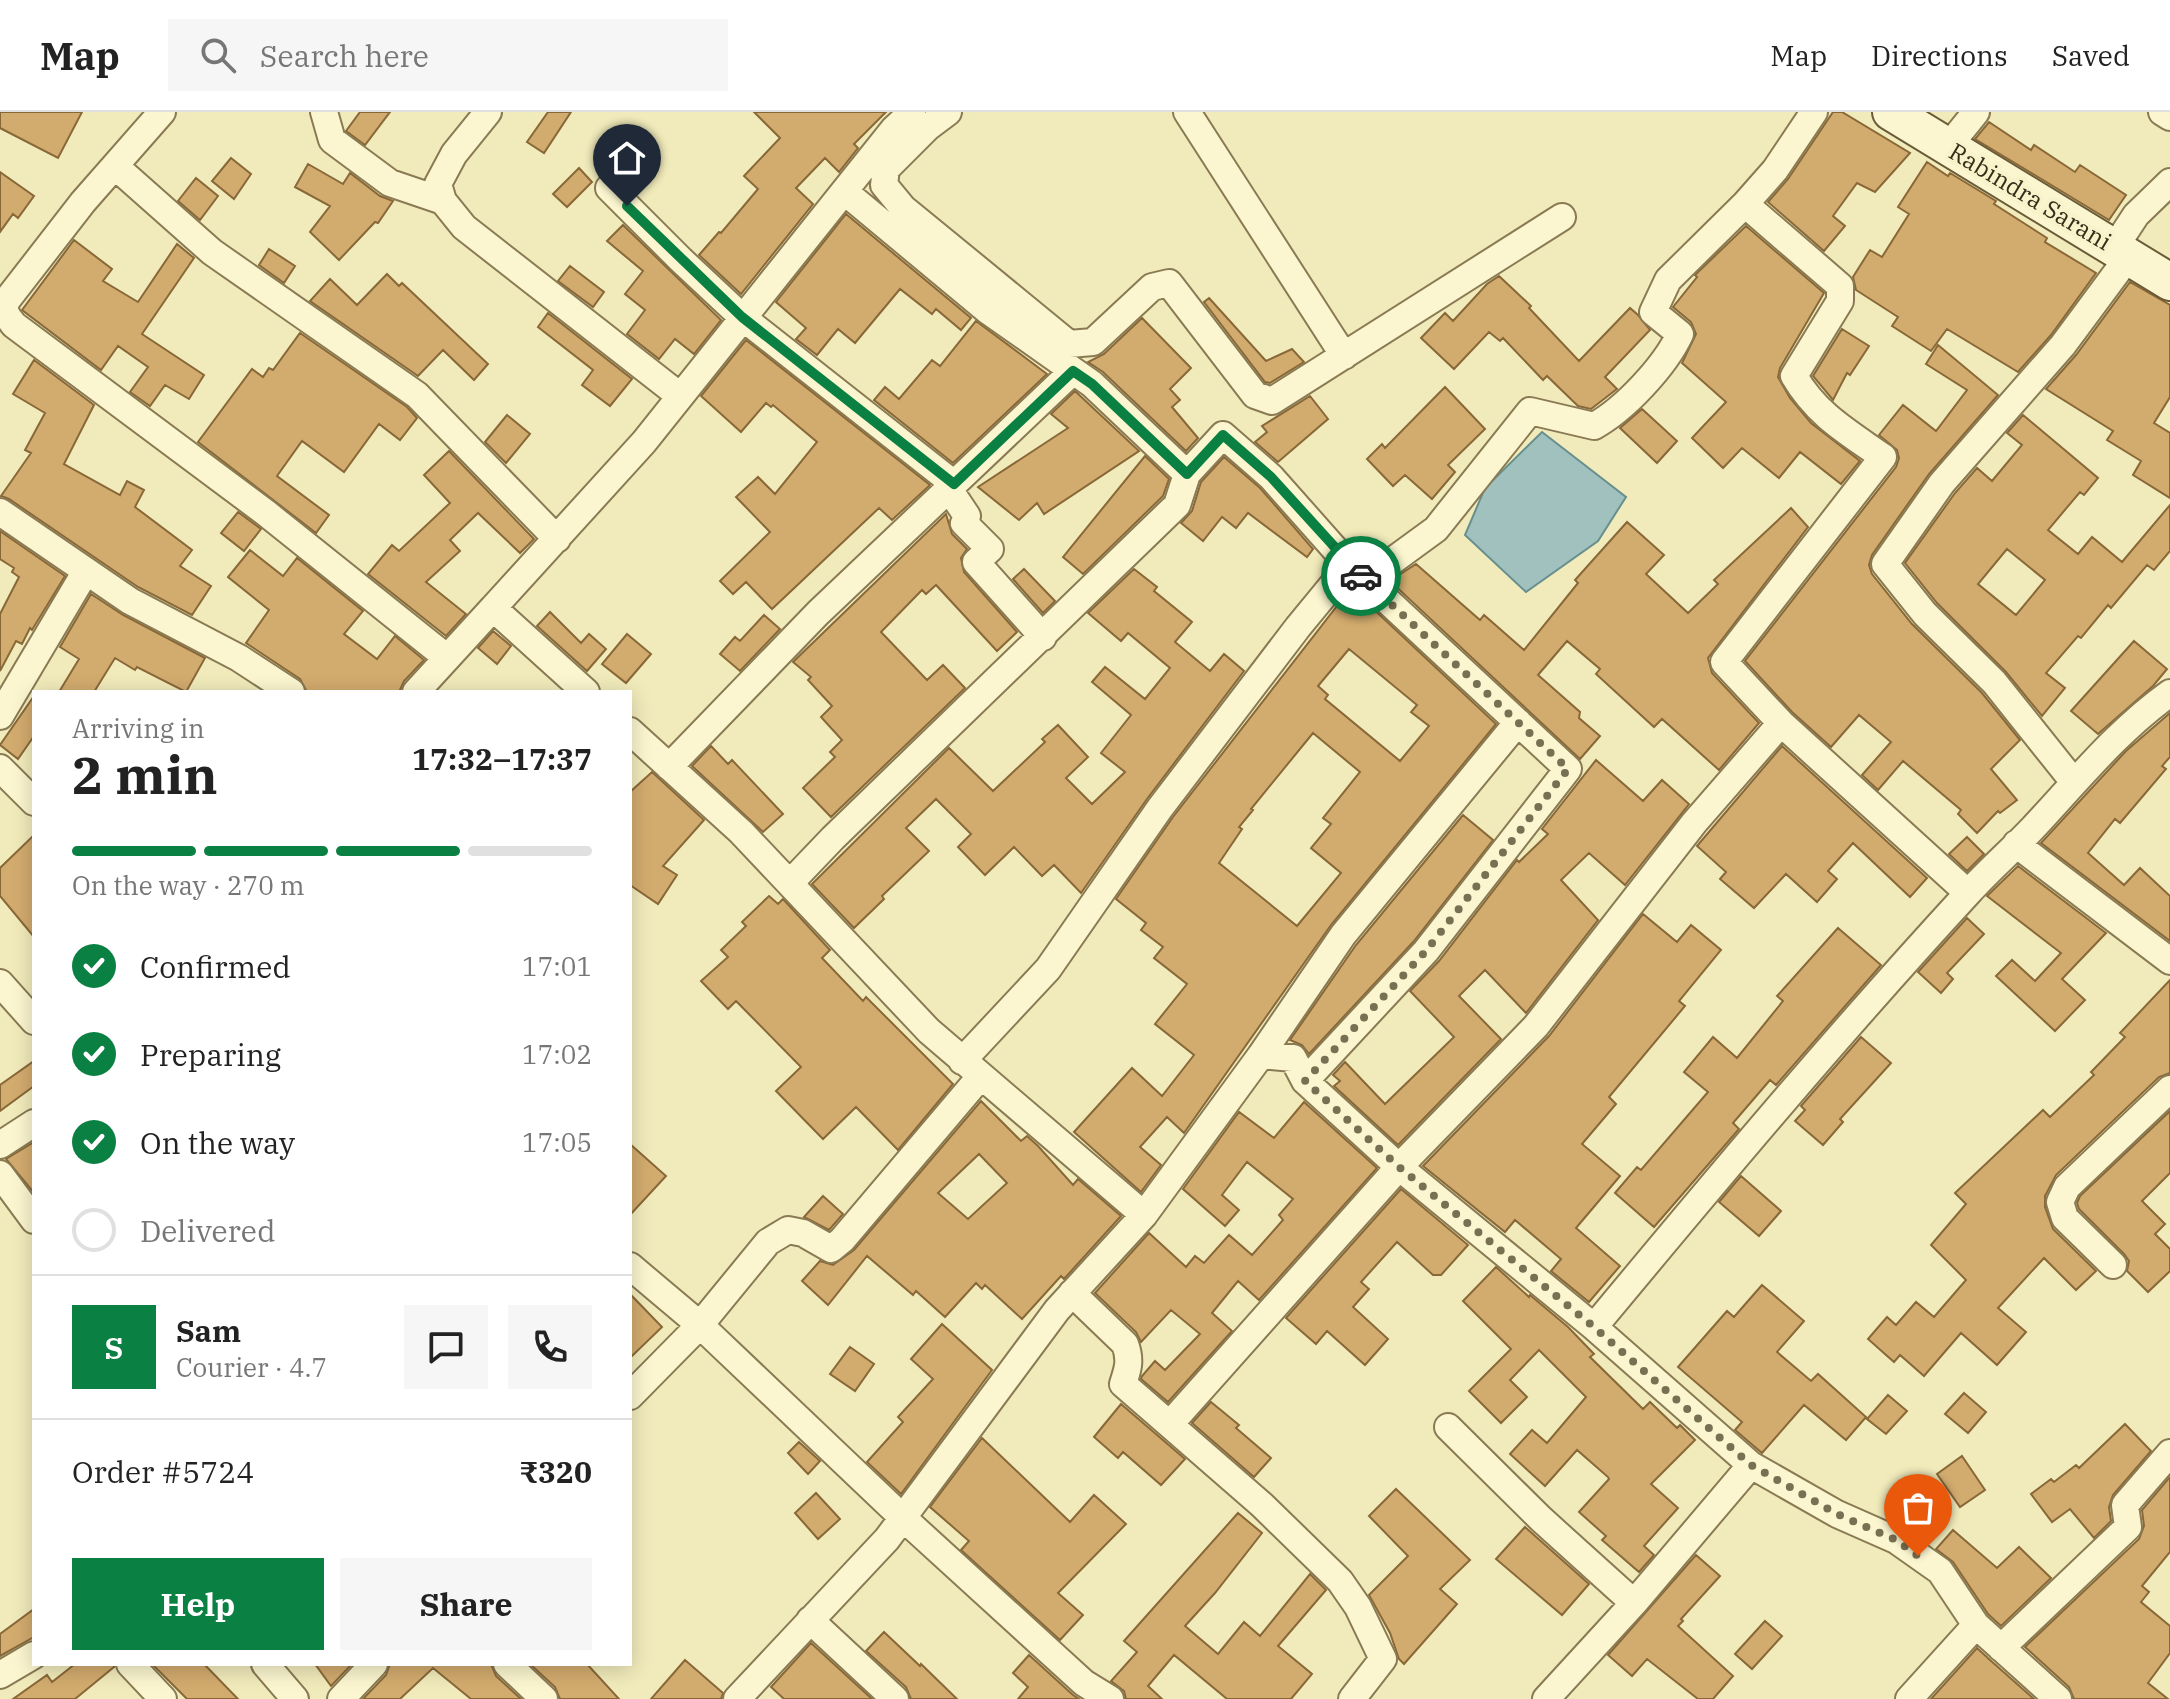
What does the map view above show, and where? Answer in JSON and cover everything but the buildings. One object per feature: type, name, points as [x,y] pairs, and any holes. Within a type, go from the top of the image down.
[{"type":"street","points":[[162,112],[83,202],[7,300],[4,306],[6,315],[14,325],[128,412],[266,513],[446,657]]},
{"type":"street","points":[[324,112],[332,140],[390,183],[443,201]]},
{"type":"street","points":[[488,112],[454,154],[438,184],[443,201],[464,227],[680,396]]},
{"type":"street","points":[[418,690],[644,442],[893,130],[912,112]]},
{"type":"street","points":[[948,112],[928,127],[886,169],[884,185],[903,208],[1069,344],[1093,342],[1152,287],[1169,283],[1255,395],[1272,401],[1562,217]]},
{"type":"street","points":[[1187,112],[1344,356]]},
{"type":"street","points":[[1349,565],[1384,567],[1436,529],[1530,411],[1594,426],[1613,416],[1672,352],[1680,334],[1653,312],[1668,280],[1775,170],[1814,112]]},
{"type":"street","name":"Rabindra Sarani","points":[[1891,112],[2170,282]]},
{"type":"street","points":[[1947,148],[1976,112]]},
{"type":"street","points":[[2162,112],[2170,117]]},
{"type":"street","points":[[115,166],[212,252],[417,395],[557,539]]},
{"type":"street","points":[[2073,781],[1994,682],[1925,614],[1885,564],[1942,483],[2063,345],[2122,252],[2136,215],[2170,182]]},
{"type":"street","points":[[609,188],[742,317],[952,486],[967,516],[964,523],[990,549],[976,562],[1043,637]]},
{"type":"street","points":[[845,192],[987,310],[1092,384],[1187,474]]},
{"type":"street","points":[[1745,204],[1840,286],[1840,301],[1794,376],[1808,398],[1833,422],[1883,457],[1724,662],[1781,723],[1968,893]]},
{"type":"street","points":[[669,767],[818,613],[1073,371]]},
{"type":"street","points":[[790,883],[1177,505],[1187,474],[1223,435],[1271,477],[1349,565],[1568,769],[1426,951],[1305,1081]]},
{"type":"street","points":[[0,512],[130,601],[239,658],[288,690]]},
{"type":"street","points":[[632,1394],[700,1325],[768,1242],[788,1230],[803,1233],[831,1249],[842,1240],[1048,969],[1160,808],[1349,565]]},
{"type":"street","points":[[0,716],[86,571]]},
{"type":"street","points":[[493,608],[584,690]]},
{"type":"street","points":[[1594,1327],[1739,1153],[1968,893],[2073,781],[2141,714],[2170,693]]},
{"type":"street","points":[[737,1699],[887,1539],[901,1516],[1057,1310],[1144,1215],[1261,1055],[1343,935],[1518,722]]},
{"type":"street","points":[[1170,1424],[1399,1167],[1536,1026],[1694,823],[1781,723]]},
{"type":"street","points":[[632,733],[741,832],[929,1031],[1144,1215]]},
{"type":"street","points":[[0,768],[32,800]]},
{"type":"street","points":[[2016,844],[2170,961]]},
{"type":"street","points":[[0,983],[32,1019]]},
{"type":"street","points":[[1261,1055],[1293,1058],[1305,1081],[1399,1167],[1594,1327],[1751,1465],[1837,1514],[1896,1540],[1940,1571],[1976,1625],[2058,1699]]},
{"type":"street","points":[[2113,1265],[2065,1218],[2060,1202],[2067,1187],[2170,1089]]},
{"type":"street","points":[[0,1145],[32,1124]]},
{"type":"street","points":[[0,1174],[32,1217]]},
{"type":"street","points":[[632,1268],[700,1325],[901,1516],[1084,1683],[1110,1699]]},
{"type":"street","points":[[1072,1293],[1125,1344],[1129,1367],[1123,1384],[1262,1505],[1340,1581],[1358,1607],[1383,1659],[1352,1699]]},
{"type":"street","points":[[1448,1427],[1541,1519],[1634,1603]]},
{"type":"street","points":[[2001,1648],[2128,1527],[2125,1505],[2170,1453]]},
{"type":"street","points":[[1546,1699],[1634,1603],[1751,1465]]},
{"type":"street","points":[[810,1620],[895,1699]]},
{"type":"street","points":[[1909,1699],[1976,1625]]},
{"type":"street","points":[[0,1675],[32,1656]]},
{"type":"street","points":[[132,1666],[163,1699]]},
{"type":"street","points":[[267,1666],[295,1699]]},
{"type":"street","points":[[341,1699],[372,1666]]},
{"type":"street","points":[[509,1666],[544,1699]]},
{"type":"street","points":[[0,1693],[4,1699]]},
{"type":"water","points":[[1542,432],[1626,497],[1598,541],[1526,592],[1465,535],[1485,488]]},
{"type":"way so far","points":[[1361,576],[1568,769],[1426,951],[1305,1081],[1399,1167],[1594,1327],[1751,1465],[1837,1514],[1896,1540],[1918,1556]]},
{"type":"route","points":[[627,206],[742,317],[954,484],[1073,371],[1092,384],[1187,474],[1223,435],[1271,477],[1361,576]]}]
